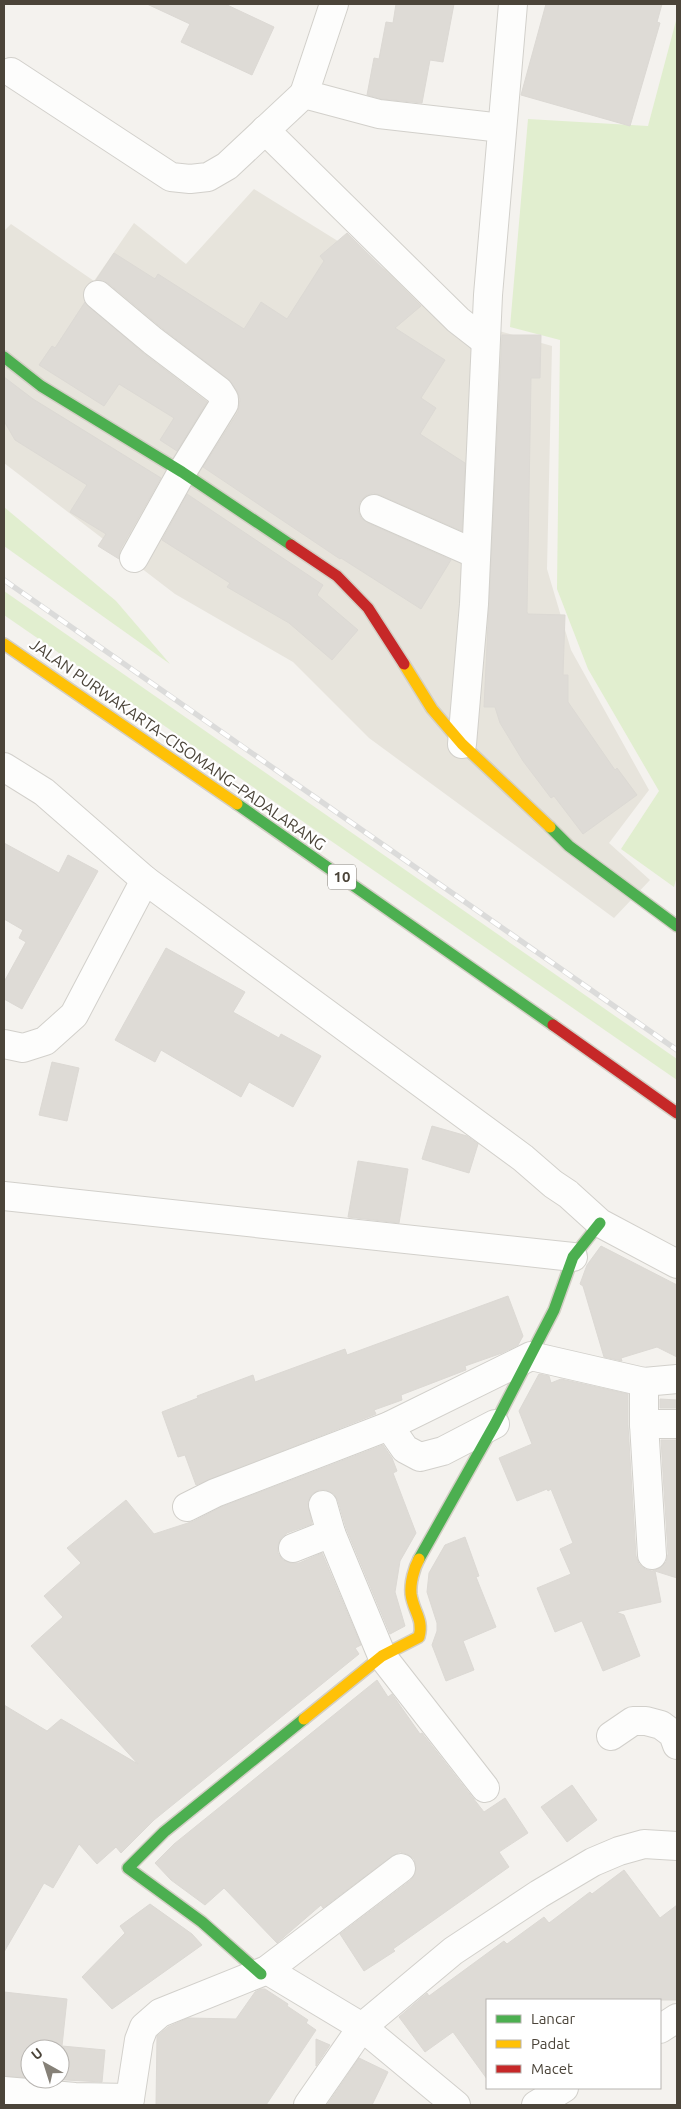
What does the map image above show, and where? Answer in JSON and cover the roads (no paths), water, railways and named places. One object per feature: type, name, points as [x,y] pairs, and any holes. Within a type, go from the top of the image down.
[{"type":"main road","points":[[4,357],[41,386],[182,472],[337,576],[368,608],[432,709],[462,744],[569,846],[677,926]]},
{"type":"main road","name":"JALAN PURWAKARTA–CISOMANG–PADALARANG","points":[[4,644],[376,901],[677,1113]]},
{"type":"main road","points":[[264,1972],[202,1922],[128,1868],[164,1832],[382,1656],[419,1637],[422,1627],[411,1594],[414,1568],[494,1424],[554,1310],[573,1257],[600,1223]]},
{"type":"street","points":[[11,72],[171,177],[190,179],[208,176],[227,166],[304,94],[334,4]]},
{"type":"street","points":[[462,744],[476,554],[488,295],[513,4]]},
{"type":"street","points":[[304,94],[379,114],[502,128]]},
{"type":"street","points":[[266,130],[458,320],[485,340]]},
{"type":"street","points":[[98,295],[222,395],[224,404],[182,472],[134,558]]},
{"type":"street","points":[[374,509],[476,554]]},
{"type":"street","points":[[4,767],[44,792],[145,880],[523,1158],[553,1184],[568,1194],[600,1223],[677,1264]]},
{"type":"street","points":[[4,1044],[23,1048],[45,1042],[74,1015],[145,880]]},
{"type":"street","points":[[4,1196],[573,1257]]},
{"type":"street","points":[[187,1507],[215,1493],[389,1426],[530,1356],[644,1382],[677,1379]]},
{"type":"street","points":[[644,1382],[644,1424],[652,1555]]},
{"type":"street","points":[[389,1426],[405,1449],[420,1457],[443,1451],[494,1424]]},
{"type":"street","points":[[644,1424],[677,1424]]},
{"type":"street","points":[[323,1504],[332,1533],[382,1656],[485,1788]]},
{"type":"street","points":[[293,1548],[332,1533]]},
{"type":"street","points":[[611,1736],[633,1721],[646,1721],[661,1725],[667,1729],[673,1734],[677,1745]]},
{"type":"street","points":[[308,2105],[362,2027],[454,1951],[539,1894],[593,1862],[619,1851],[644,1844],[677,1846]]},
{"type":"street","points":[[4,2091],[129,2102],[139,2040],[144,2027],[160,2013],[264,1972],[401,1868]]},
{"type":"street","points":[[264,1972],[362,2027],[456,2105]]},
{"type":"street","points":[[661,2028],[677,2018]]},
{"type":"street","points":[[536,2105],[562,2089]]},
{"type":"railway","points":[[4,580],[677,1050]]}]
